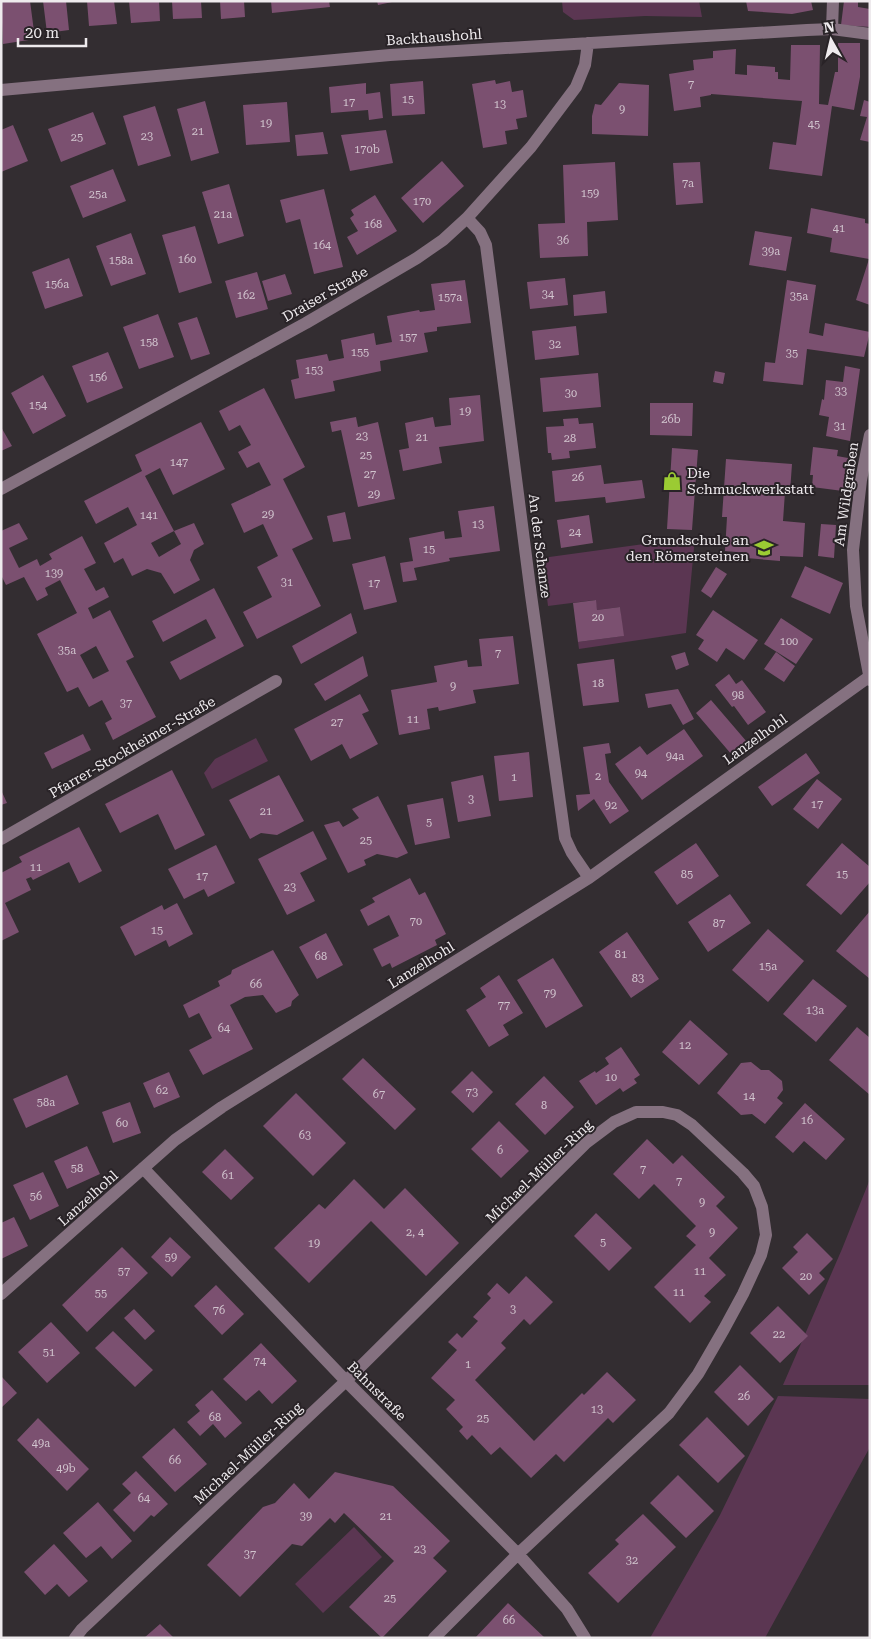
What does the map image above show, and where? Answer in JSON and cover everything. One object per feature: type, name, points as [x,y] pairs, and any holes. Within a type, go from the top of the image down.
[{"type":"street","points":[[832,30],[833,1]]},
{"type":"street","name":"Backhaushohl","points":[[1,90],[400,54],[832,30],[870,34]]},
{"type":"street","name":"Draiser Straße","points":[[1,489],[306,323],[417,258],[443,240],[467,218],[531,147],[576,87],[585,65],[588,43]]},
{"type":"street","name":"An der Schanze","points":[[467,218],[480,232],[486,245],[531,595],[565,838],[572,854],[588,878]]},
{"type":"street","name":"Am Wildgraben","points":[[869,677],[856,606],[853,550],[861,480],[870,435]]},
{"type":"street","name":"Lanzelhohl","points":[[1,1294],[175,1140],[222,1107],[588,878],[869,677]]},
{"type":"street","name":"Pfarrer-Stockheimer-Straße","points":[[1,839],[276,681]]},
{"type":"street","name":"Michael-Müller-Ring","points":[[75,1638],[346,1381],[586,1142],[614,1122],[636,1112],[663,1112],[677,1115],[692,1125],[743,1173],[754,1186],[762,1207],[766,1235],[761,1255],[743,1294],[698,1374],[669,1413],[518,1554],[434,1638]]},
{"type":"street","name":"Bahnstraße","points":[[143,1168],[346,1381],[518,1554],[567,1609],[585,1638]]},
{"type":"shaded area","points":[[562,1],[699,1],[702,17],[645,16],[574,20],[563,12]]},
{"type":"shaded area","points":[[695,537],[686,633],[579,649],[578,642],[623,636],[620,607],[597,610],[595,600],[548,606],[542,558]]},
{"type":"shaded area","points":[[256,738],[268,761],[212,789],[204,773],[215,759]]},
{"type":"shaded area","points":[[870,1179],[870,1385],[783,1385],[842,1249]]},
{"type":"shaded area","points":[[778,1396],[870,1399],[870,1447],[765,1638],[650,1638],[720,1515]]},
{"type":"shaded area","points":[[354,1527],[382,1557],[323,1613],[295,1584]]},
{"type":"building","points":[[1,1],[30,1],[35,39],[3,44]]},
{"type":"building","points":[[43,1],[66,1],[69,30],[47,33]]},
{"type":"building","points":[[87,1],[114,1],[117,24],[89,26]]},
{"type":"building","points":[[129,1],[159,1],[160,21],[131,23]]},
{"type":"building","points":[[172,1],[201,1],[202,18],[173,19]]},
{"type":"building","points":[[220,1],[244,1],[245,17],[221,19]]},
{"type":"building","points":[[271,1],[329,1],[330,7],[272,13]]},
{"type":"building","points":[[377,1],[392,1],[392,2],[378,5]]},
{"type":"building","points":[[746,1],[811,1],[813,10],[792,14],[748,11]]},
{"type":"building","points":[[844,1],[858,1],[858,7],[870,9],[870,27],[841,25]]},
{"type":"building","points":[[838,43],[860,43],[860,77],[854,110],[832,106],[822,176],[769,169],[773,142],[796,145],[802,101],[711,94],[700,97],[701,107],[674,111],[669,74],[694,70],[693,60],[713,58],[713,51],[736,49],[735,74],[747,75],[747,65],[775,67],[775,72],[778,72],[778,79],[790,80],[791,45],[820,45],[819,104],[828,105],[835,72],[838,72]]},
{"type":"building","points":[[495,80],[496,84],[510,81],[512,92],[523,90],[527,117],[516,119],[518,129],[505,131],[507,144],[483,148],[472,84]]},
{"type":"building","points":[[423,81],[425,114],[392,116],[390,84]]},
{"type":"building","points":[[366,83],[366,94],[380,92],[383,118],[369,120],[368,110],[331,113],[329,87]]},
{"type":"building","points":[[619,83],[649,85],[648,136],[592,134],[592,116],[595,104],[601,105]]},
{"type":"building","points":[[864,100],[870,102],[870,142],[860,140],[867,117],[860,116]]},
{"type":"building","points":[[205,101],[219,153],[191,161],[177,109]]},
{"type":"building","points":[[287,102],[290,142],[246,145],[243,105]]},
{"type":"building","points":[[155,106],[171,156],[138,166],[123,116]]},
{"type":"building","points":[[93,112],[106,144],[61,162],[48,129]]},
{"type":"building","points":[[13,125],[28,161],[1,172],[1,130]]},
{"type":"building","points":[[386,130],[393,163],[350,171],[341,135]]},
{"type":"building","points":[[323,132],[328,154],[297,156],[295,135]]},
{"type":"building","points":[[442,161],[464,186],[423,223],[401,198]]},
{"type":"building","points":[[615,162],[618,220],[587,222],[588,256],[540,258],[538,224],[565,223],[563,165]]},
{"type":"building","points":[[700,162],[703,203],[676,205],[673,163]]},
{"type":"building","points":[[113,169],[126,201],[83,218],[70,186]]},
{"type":"building","points":[[229,184],[244,236],[218,244],[202,192]]},
{"type":"building","points":[[324,189],[343,267],[314,274],[300,219],[286,223],[280,200]]},
{"type":"building","points":[[375,195],[397,231],[357,255],[347,237],[358,231],[350,218],[354,215],[351,210]]},
{"type":"building","points":[[811,208],[865,219],[865,223],[870,224],[870,305],[856,300],[869,259],[830,252],[832,238],[807,233]]},
{"type":"building","points":[[195,226],[212,283],[179,293],[162,235]]},
{"type":"building","points":[[755,231],[792,237],[786,271],[749,265]]},
{"type":"building","points":[[131,233],[146,274],[111,286],[96,246]]},
{"type":"building","points":[[69,258],[83,296],[45,309],[32,272]]},
{"type":"building","points":[[257,272],[268,309],[236,318],[225,281]]},
{"type":"building","points":[[285,274],[292,294],[268,301],[262,281]]},
{"type":"building","points":[[565,278],[568,305],[530,309],[527,282]]},
{"type":"building","points":[[465,280],[471,323],[437,327],[437,331],[424,333],[428,352],[380,361],[381,371],[333,381],[335,391],[295,399],[291,380],[299,378],[296,360],[327,354],[329,361],[344,358],[341,340],[374,333],[376,345],[392,342],[387,316],[419,310],[420,312],[435,310],[431,284]]},
{"type":"building","points":[[787,280],[816,285],[809,333],[823,336],[825,323],[870,332],[864,357],[807,349],[803,385],[763,381],[765,362],[775,363]]},
{"type":"building","points":[[605,291],[607,313],[574,316],[573,295]]},
{"type":"building","points":[[158,314],[174,357],[139,369],[123,327]]},
{"type":"building","points":[[197,317],[210,354],[191,360],[178,323]]},
{"type":"building","points":[[576,326],[579,355],[535,360],[532,331]]},
{"type":"building","points":[[108,352],[123,388],[87,403],[72,366]]},
{"type":"building","points":[[845,366],[860,369],[850,441],[826,436],[829,417],[819,415],[822,399],[824,400],[826,380],[843,382]]},
{"type":"building","points":[[715,371],[725,373],[723,384],[713,382]]},
{"type":"building","points":[[598,373],[601,407],[543,412],[540,378]]},
{"type":"building","points":[[43,375],[66,416],[33,434],[11,393]]},
{"type":"building","points":[[264,388],[305,467],[283,479],[313,539],[292,549],[321,606],[257,639],[243,612],[272,597],[257,567],[278,556],[263,524],[244,533],[231,504],[271,485],[259,462],[247,468],[238,452],[251,445],[240,425],[229,431],[219,411]]},
{"type":"building","points":[[480,395],[484,441],[439,447],[442,463],[403,471],[399,450],[409,448],[405,423],[433,417],[435,427],[451,425],[449,398]]},
{"type":"building","points":[[650,403],[693,403],[692,436],[650,435]]},
{"type":"building","points":[[356,417],[358,427],[378,422],[395,499],[358,507],[341,430],[332,432],[330,422]]},
{"type":"building","points":[[578,418],[579,424],[593,423],[596,448],[569,451],[570,458],[552,460],[551,453],[548,453],[546,427],[564,426],[563,419]]},
{"type":"building","points":[[201,422],[225,469],[173,495],[160,468],[145,476],[174,531],[194,523],[204,544],[194,550],[190,560],[200,580],[174,594],[161,573],[147,569],[132,576],[123,558],[114,563],[104,543],[137,525],[128,507],[96,524],[84,501],[142,471],[135,455]],"holes":[[[174,531],[181,544],[159,557],[151,543]]]},
{"type":"building","points":[[1,427],[12,446],[1,451]]},
{"type":"building","points":[[813,447],[838,450],[837,456],[848,458],[843,491],[812,487],[813,475],[810,475]]},
{"type":"building","points":[[672,448],[698,450],[692,530],[667,529]]},
{"type":"building","points":[[726,459],[792,464],[790,492],[785,492],[783,521],[805,523],[803,557],[780,556],[780,561],[746,558],[747,553],[725,551],[727,517],[722,517]]},
{"type":"building","points":[[601,465],[604,484],[642,480],[645,498],[606,503],[605,497],[555,502],[552,471]]},
{"type":"building","points":[[494,506],[500,551],[449,558],[450,561],[414,568],[417,580],[403,582],[400,563],[413,561],[409,538],[444,531],[445,539],[462,537],[458,511]]},
{"type":"building","points":[[345,512],[351,539],[333,542],[327,516]]},
{"type":"building","points":[[589,515],[593,543],[561,548],[557,520]]},
{"type":"building","points":[[19,523],[28,539],[9,548],[19,568],[37,559],[40,566],[52,559],[49,554],[82,536],[96,563],[84,569],[96,591],[104,587],[109,597],[88,608],[93,619],[110,610],[134,657],[126,661],[156,717],[113,740],[105,723],[112,719],[102,700],[89,707],[78,687],[67,692],[37,634],[77,613],[60,580],[45,588],[48,595],[37,601],[24,577],[6,585],[1,575],[1,531]],"holes":[[[96,646],[109,671],[93,679],[80,655]]]},
{"type":"building","points":[[821,524],[836,525],[834,558],[818,556]]},
{"type":"building","points":[[385,556],[397,602],[364,610],[352,564]]},
{"type":"building","points":[[805,566],[843,583],[830,614],[791,597]]},
{"type":"building","points":[[716,567],[727,574],[711,598],[701,591]]},
{"type":"building","points":[[214,588],[244,646],[180,680],[170,662],[216,638],[206,619],[163,642],[152,621]]},
{"type":"building","points":[[596,600],[597,610],[620,607],[624,636],[578,642],[573,603]]},
{"type":"building","points":[[713,610],[758,640],[744,660],[726,648],[717,662],[698,649],[704,640],[696,635]]},
{"type":"building","points":[[351,613],[357,633],[301,664],[292,646]]},
{"type":"building","points":[[781,618],[813,639],[796,664],[764,644]]},
{"type":"building","points":[[513,636],[519,684],[473,690],[476,703],[439,711],[438,707],[427,709],[430,729],[399,735],[391,690],[437,682],[434,666],[467,660],[468,667],[482,666],[479,639]]},
{"type":"building","points":[[685,652],[689,665],[676,670],[671,656]]},
{"type":"building","points":[[776,652],[795,666],[784,682],[764,669]]},
{"type":"building","points":[[363,656],[368,676],[325,701],[314,684]]},
{"type":"building","points":[[614,659],[619,702],[583,706],[577,664]]},
{"type":"building","points":[[729,674],[736,684],[742,680],[766,712],[748,725],[715,685]]},
{"type":"building","points":[[678,689],[694,719],[683,725],[671,704],[648,708],[645,694]]},
{"type":"building","points":[[360,694],[369,711],[362,714],[378,744],[350,759],[342,744],[311,761],[294,729]]},
{"type":"building","points":[[711,700],[747,742],[732,755],[696,713]]},
{"type":"building","points":[[684,729],[703,756],[642,800],[615,764],[640,746],[647,755]]},
{"type":"building","points":[[83,734],[91,750],[52,769],[44,753]]},
{"type":"building","points":[[609,743],[611,753],[605,754],[609,782],[629,811],[610,824],[594,799],[578,811],[576,795],[590,794],[583,747]]},
{"type":"building","points":[[529,752],[533,797],[499,801],[494,756]]},
{"type":"building","points":[[806,753],[820,773],[772,806],[758,787]]},
{"type":"building","points":[[172,770],[205,835],[175,850],[158,814],[120,833],[105,804]]},
{"type":"building","points":[[279,775],[304,821],[277,835],[261,833],[250,839],[229,800]]},
{"type":"building","points":[[483,775],[491,816],[458,822],[451,782]]},
{"type":"building","points":[[817,779],[842,799],[818,829],[793,809]]},
{"type":"building","points":[[1,790],[7,803],[1,805]]},
{"type":"building","points":[[378,796],[408,853],[397,858],[377,854],[364,860],[366,865],[348,873],[324,825],[339,821],[343,827],[359,818],[352,809]]},
{"type":"building","points":[[443,798],[450,838],[415,845],[407,805]]},
{"type":"building","points":[[79,827],[102,871],[79,883],[69,862],[33,880],[31,877],[26,879],[31,890],[5,903],[19,932],[1,941],[1,873],[22,862],[19,857]]},
{"type":"building","points":[[313,831],[327,859],[300,873],[315,901],[287,915],[258,859]]},
{"type":"building","points":[[696,843],[719,876],[677,905],[654,872]]},
{"type":"building","points":[[842,843],[870,867],[870,882],[841,915],[806,885]]},
{"type":"building","points":[[216,845],[235,883],[208,897],[204,889],[184,899],[168,869]]},
{"type":"building","points":[[410,878],[419,895],[425,892],[446,934],[435,940],[437,945],[392,968],[390,963],[382,967],[373,949],[399,936],[389,915],[368,926],[360,910],[375,902],[372,898]]},
{"type":"building","points":[[730,894],[751,923],[708,952],[688,922]]},
{"type":"building","points":[[177,903],[193,934],[169,947],[166,940],[135,956],[120,927],[162,905],[164,910]]},
{"type":"building","points":[[870,911],[870,979],[836,951]]},
{"type":"building","points":[[768,929],[804,961],[768,1002],[732,970]]},
{"type":"building","points":[[627,932],[659,979],[631,998],[599,952]]},
{"type":"building","points":[[326,933],[343,965],[317,979],[299,947]]},
{"type":"building","points":[[273,950],[299,995],[292,1001],[291,1006],[276,1013],[263,995],[245,997],[230,1005],[253,1049],[203,1075],[189,1050],[212,1038],[199,1013],[189,1018],[183,1005],[220,986],[218,981],[231,974],[232,970]]},
{"type":"building","points":[[553,958],[583,1006],[546,1028],[517,980]]},
{"type":"building","points":[[499,975],[523,1013],[503,1025],[509,1035],[489,1047],[466,1010],[486,997],[480,988]]},
{"type":"building","points":[[813,979],[847,1006],[816,1042],[783,1014]]},
{"type":"building","points":[[690,1020],[728,1054],[699,1085],[662,1052]]},
{"type":"building","points":[[857,1027],[870,1038],[870,1095],[829,1060]]},
{"type":"building","points":[[621,1047],[640,1075],[634,1079],[637,1083],[623,1092],[620,1088],[596,1105],[579,1081],[609,1064],[605,1058]]},
{"type":"building","points":[[363,1058],[416,1109],[395,1130],[342,1079]]},
{"type":"building","points":[[751,1062],[761,1070],[769,1070],[782,1081],[783,1090],[777,1098],[783,1103],[765,1124],[752,1114],[741,1115],[717,1093],[741,1063]]},
{"type":"building","points":[[472,1071],[493,1092],[473,1113],[451,1092]]},
{"type":"building","points":[[169,1072],[180,1097],[154,1108],[143,1083]]},
{"type":"building","points":[[67,1075],[79,1104],[26,1128],[13,1099]]},
{"type":"building","points":[[544,1076],[574,1107],[545,1135],[515,1104]]},
{"type":"building","points":[[296,1093],[346,1143],[313,1176],[263,1126]]},
{"type":"building","points":[[130,1102],[141,1133],[113,1143],[102,1112]]},
{"type":"building","points":[[805,1103],[845,1139],[826,1160],[804,1141],[793,1153],[775,1137]]},
{"type":"building","points":[[499,1121],[529,1151],[501,1178],[471,1149]]},
{"type":"building","points":[[647,1139],[673,1164],[682,1155],[725,1197],[716,1206],[738,1228],[709,1258],[726,1275],[704,1296],[711,1302],[690,1323],[654,1287],[696,1245],[686,1236],[696,1226],[654,1184],[639,1199],[613,1174]]},
{"type":"building","points":[[87,1146],[100,1174],[67,1189],[54,1161]]},
{"type":"building","points":[[225,1149],[254,1178],[231,1200],[202,1172]]},
{"type":"building","points":[[43,1172],[59,1206],[30,1220],[13,1185]]},
{"type":"building","points":[[354,1179],[384,1209],[405,1188],[459,1243],[426,1276],[371,1221],[309,1283],[274,1248],[319,1204],[325,1209]]},
{"type":"building","points":[[596,1213],[632,1248],[609,1271],[574,1236]]},
{"type":"building","points":[[14,1217],[28,1246],[1,1259],[1,1223]]},
{"type":"building","points":[[807,1233],[833,1259],[819,1273],[825,1279],[809,1295],[782,1268],[798,1252],[793,1247]]},
{"type":"building","points":[[170,1237],[191,1257],[172,1277],[151,1257]]},
{"type":"building","points":[[122,1247],[148,1273],[87,1332],[62,1305]]},
{"type":"building","points":[[526,1276],[553,1302],[530,1325],[524,1319],[501,1343],[506,1348],[475,1380],[534,1441],[582,1393],[584,1395],[607,1372],[636,1400],[613,1423],[608,1418],[564,1462],[556,1454],[531,1478],[500,1447],[491,1455],[472,1435],[467,1440],[459,1431],[463,1427],[446,1409],[455,1400],[431,1378],[457,1350],[448,1342],[457,1333],[462,1338],[478,1321],[473,1317],[491,1298],[487,1294],[497,1283],[509,1294]]},
{"type":"building","points":[[216,1285],[244,1314],[222,1335],[194,1306]]},
{"type":"building","points":[[778,1306],[808,1336],[780,1363],[750,1333]]},
{"type":"building","points":[[134,1309],[155,1331],[145,1340],[124,1318]]},
{"type":"building","points":[[51,1322],[80,1353],[47,1383],[18,1352]]},
{"type":"building","points":[[113,1331],[153,1370],[135,1387],[95,1348]]},
{"type":"building","points":[[261,1343],[297,1381],[272,1404],[259,1390],[246,1401],[223,1379]]},
{"type":"building","points":[[740,1365],[774,1399],[748,1426],[714,1392]]},
{"type":"building","points":[[1,1376],[17,1393],[1,1408]]},
{"type":"building","points":[[212,1390],[242,1423],[225,1438],[213,1424],[200,1436],[187,1422],[200,1411],[195,1405]]},
{"type":"building","points":[[707,1417],[745,1456],[718,1483],[679,1445]]},
{"type":"building","points":[[38,1418],[89,1469],[67,1491],[17,1440]]},
{"type":"building","points":[[174,1428],[207,1464],[175,1492],[142,1457]]},
{"type":"building","points":[[136,1471],[168,1504],[154,1517],[151,1515],[134,1532],[113,1510],[131,1493],[122,1484]]},
{"type":"building","points":[[335,1472],[393,1486],[450,1541],[433,1558],[447,1571],[382,1638],[349,1607],[394,1561],[344,1513],[335,1523],[330,1518],[302,1546],[292,1544],[240,1597],[207,1565],[263,1507],[275,1503],[294,1483],[309,1499]]},
{"type":"building","points":[[678,1475],[714,1511],[686,1538],[650,1503]]},
{"type":"building","points":[[98,1502],[132,1541],[112,1559],[101,1546],[86,1558],[63,1533]]},
{"type":"building","points":[[643,1514],[676,1547],[618,1603],[588,1573],[619,1544],[615,1540]]},
{"type":"building","points":[[54,1544],[88,1581],[69,1597],[57,1584],[45,1595],[24,1572]]},
{"type":"building","points":[[508,1603],[545,1638],[475,1638]]},
{"type":"building","points":[[160,1624],[174,1638],[144,1638]]},
{"type":"place","name":"Die Schmuckwerkstatt","points":[[672,481]]},
{"type":"place","name":"Grundschule an den Römersteinen","points":[[764,548]]}]
